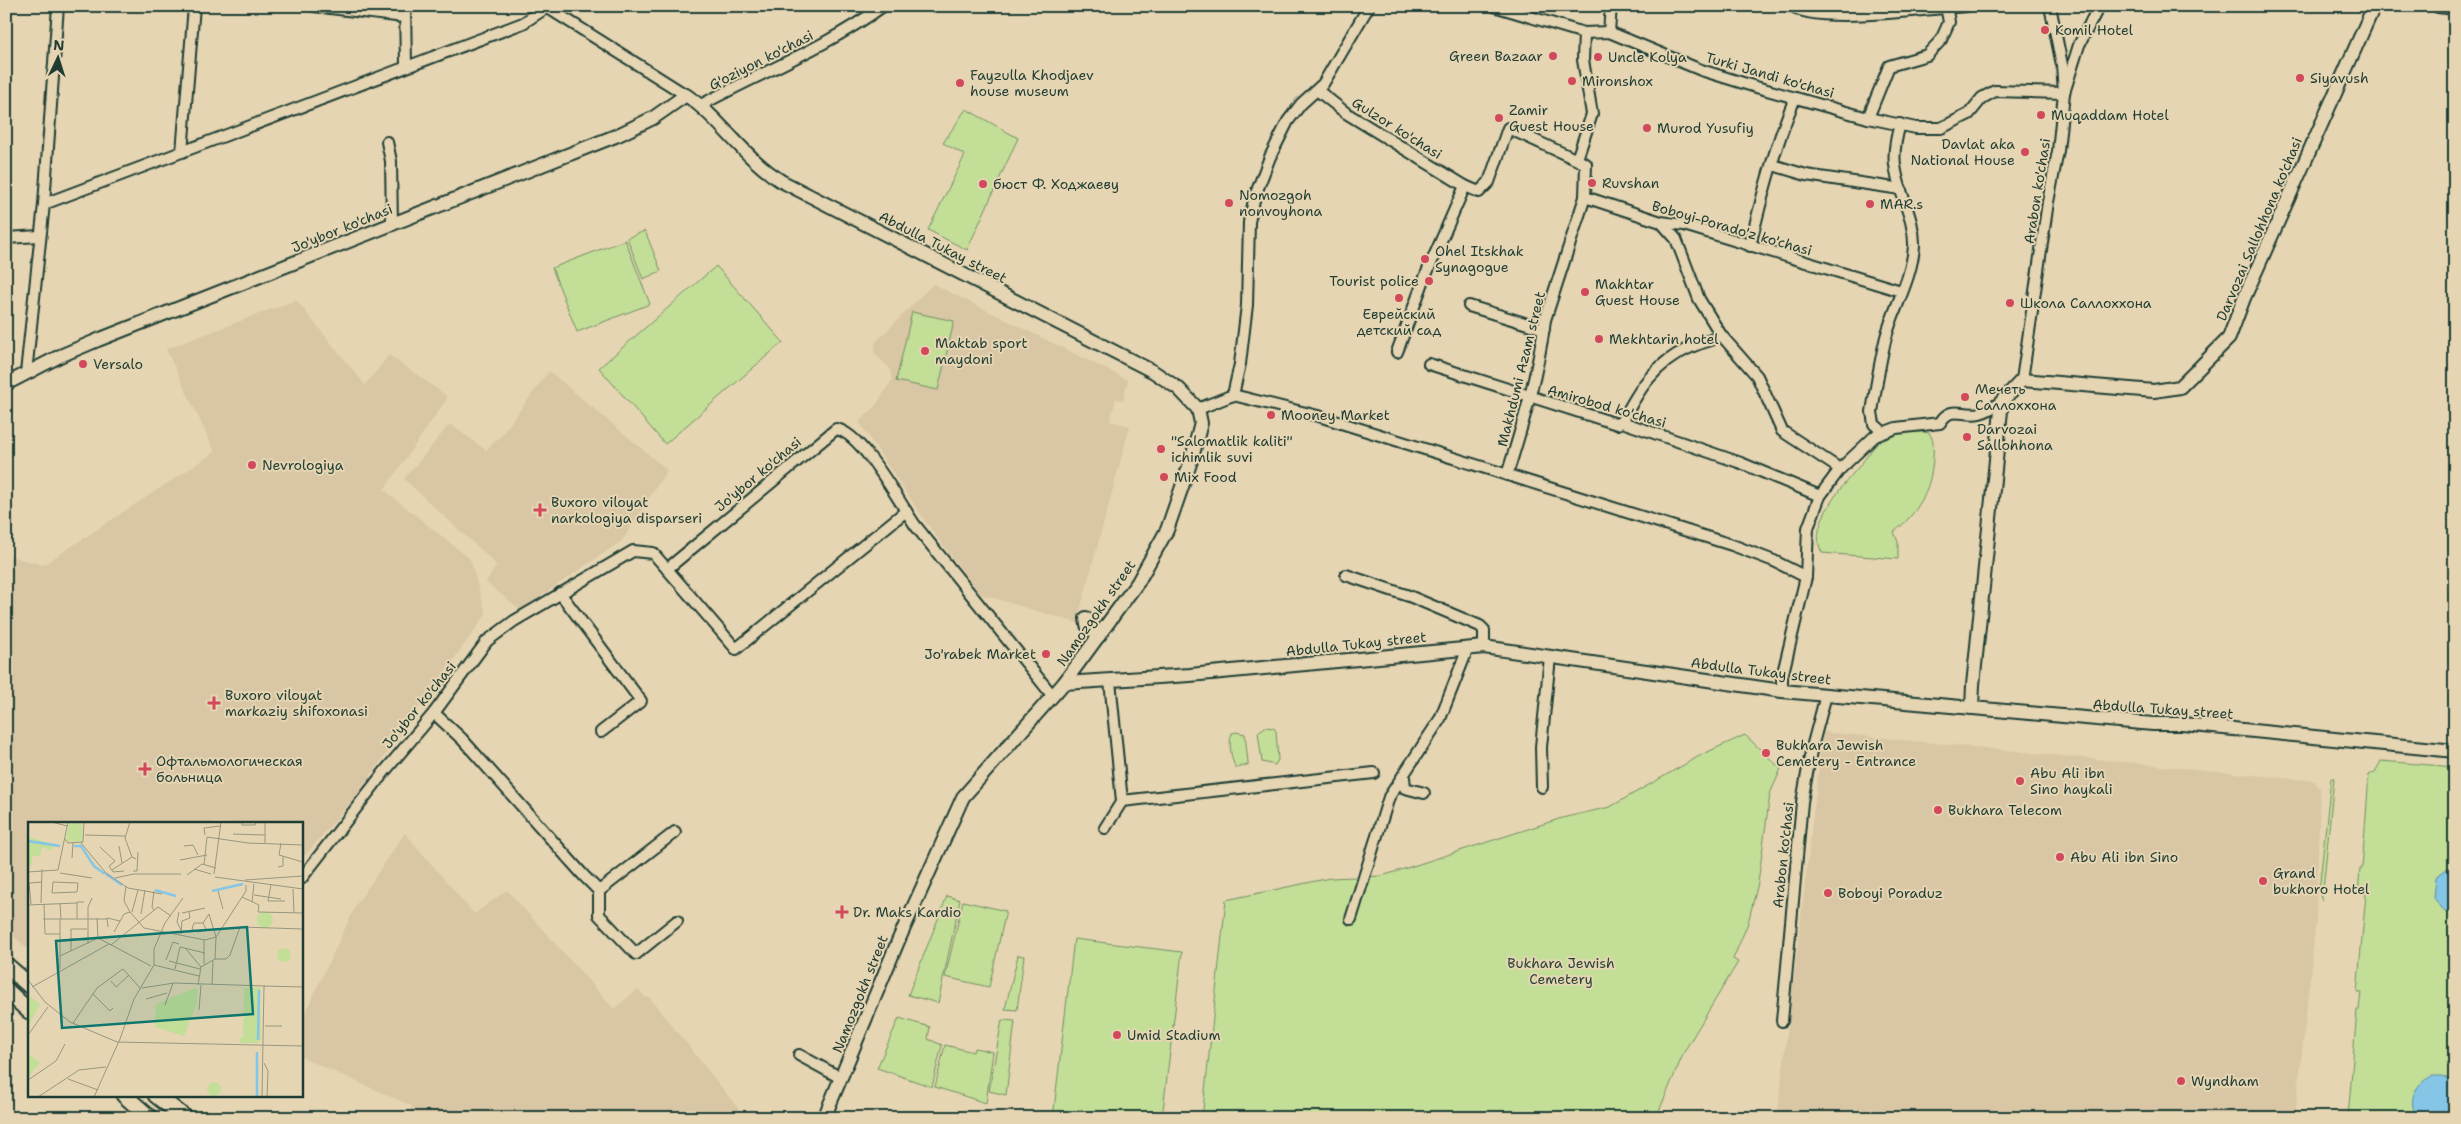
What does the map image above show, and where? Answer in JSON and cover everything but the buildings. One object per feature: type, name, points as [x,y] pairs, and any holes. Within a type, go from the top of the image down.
[{"type":"main road","points":[[6,965],[28,984]]},
{"type":"main road","points":[[6,990],[28,1009]]},
{"type":"main road","points":[[125,1096],[150,1118]]},
{"type":"main road","points":[[157,1096],[185,1118]]},
{"type":"street","points":[[26,373],[44,204],[58,6]]},
{"type":"street","points":[[182,152],[194,6]]},
{"type":"street","points":[[314,6],[404,12],[406,65]]},
{"type":"street","name":"G'oziyon ko'chasi","points":[[701,105],[800,56],[860,23],[883,6]]},
{"type":"street","points":[[1233,395],[1240,364],[1248,305],[1249,222],[1255,196],[1270,157],[1288,121],[1317,90],[1370,6]]},
{"type":"street","name":"Turki Jandi ko'chasi","points":[[1494,6],[1584,33],[1609,32],[1701,70],[1868,118],[1916,128],[1941,128],[1969,114],[1982,98],[1995,90],[2064,93]]},
{"type":"street","points":[[1609,32],[1611,6]]},
{"type":"street","points":[[1793,6],[1798,10],[1838,16],[1967,6]]},
{"type":"street","name":"Arabon ko'chasi","points":[[2022,380],[2048,202],[2058,151],[2064,93],[2062,65],[2050,6]]},
{"type":"street","points":[[2064,93],[2079,45],[2099,6]]},
{"type":"street","name":"Darvozai Sallohhona ko'chasi","points":[[2022,380],[2162,391],[2180,387],[2229,338],[2244,298],[2374,6]]},
{"type":"street","points":[[2438,6],[2455,8]]},
{"type":"street","points":[[44,204],[406,65],[523,23],[546,7],[686,95]]},
{"type":"street","points":[[1868,118],[1889,66],[1927,55],[1941,40],[1949,22],[1946,7]]},
{"type":"street","points":[[1397,352],[1425,277],[1465,186],[1479,192],[1484,188],[1508,128],[1577,159],[1592,114],[1583,60],[1584,33]]},
{"type":"street","name":"Gulzor ko'chasi","points":[[1317,90],[1346,113],[1465,186]]},
{"type":"street","name":"Abdulla Tukay street","points":[[686,95],[701,105],[753,161],[781,181],[1154,372],[1179,389],[1198,409]]},
{"type":"street","name":"Jo'ybor ko'chasi","points":[[6,384],[98,340],[618,135],[653,118],[686,95]]},
{"type":"street","points":[[1750,246],[1767,179],[1773,165],[1785,122],[1795,98]]},
{"type":"street","points":[[1883,432],[1874,424],[1872,412],[1886,338],[1901,290],[1912,268],[1914,244],[1912,228],[1895,166],[1895,143],[1900,124]]},
{"type":"street","points":[[387,142],[391,161],[392,224]]},
{"type":"street","name":"Makhdumi Azam street","points":[[1507,475],[1530,398],[1544,328],[1585,197],[1586,164],[1577,159]]},
{"type":"street","points":[[1773,165],[1806,175],[1901,188]]},
{"type":"street","name":"Boboyi-Porado'z ko'chasi","points":[[1585,197],[1660,222],[1684,225],[1901,290]]},
{"type":"street","points":[[1660,222],[1676,239],[1699,299],[1722,335],[1757,376],[1782,431],[1840,469]]},
{"type":"street","points":[[6,238],[40,236]]},
{"type":"street","points":[[1469,306],[1544,328]]},
{"type":"street","points":[[1622,422],[1639,390],[1652,373],[1676,354],[1691,346],[1713,341],[1722,335]]},
{"type":"street","name":"Amirobod ko'chasi","points":[[1429,364],[1530,398],[1617,424],[1622,422],[1741,463],[1804,491],[1820,496]]},
{"type":"street","points":[[1782,691],[1782,677],[1806,577],[1808,528],[1820,496],[1840,469],[1866,443],[1883,432],[1940,423],[1945,414],[1950,412],[1981,413],[2002,401],[2022,380]]},
{"type":"street","points":[[1198,409],[1233,395],[1322,417],[1732,544],[1774,561],[1806,577]]},
{"type":"street","points":[[1972,708],[2002,401]]},
{"type":"street","name":"Namozgokh street","points":[[824,1118],[954,813],[974,782],[1064,683],[1138,582],[1167,530],[1198,438],[1201,423],[1198,409]]},
{"type":"street","name":"Jo'ybor ko'chasi","points":[[302,878],[385,771],[434,713],[488,641],[514,621],[560,592],[633,551],[653,553],[667,569],[836,429],[849,434],[862,447],[906,511],[1052,695]]},
{"type":"street","points":[[667,569],[736,649],[906,511]]},
{"type":"street","points":[[1346,575],[1409,596],[1480,626],[1484,630],[1484,647]]},
{"type":"street","points":[[560,592],[641,701],[601,732]]},
{"type":"street","points":[[1086,618],[1087,625],[1099,636]]},
{"type":"street","name":"Abdulla Tukay street","points":[[1064,683],[1209,674],[1484,647],[1782,691],[2153,724],[2183,724],[2455,751]]},
{"type":"street","points":[[1351,919],[1388,800],[1443,713],[1468,648]]},
{"type":"street","points":[[1542,787],[1541,747],[1550,657]]},
{"type":"street","points":[[1105,828],[1122,801],[1110,681]]},
{"type":"street","name":"Arabon ko'chasi","points":[[1782,1021],[1802,802],[1811,751],[1826,695]]},
{"type":"street","points":[[434,713],[462,740],[599,891],[599,915],[636,954],[677,921]]},
{"type":"street","points":[[1122,801],[1374,773]]},
{"type":"street","points":[[1404,776],[1405,788],[1424,792]]},
{"type":"street","points":[[599,891],[675,832]]},
{"type":"street","points":[[799,1055],[841,1078]]},
{"type":"shaded area","points":[[933,284],[1128,380],[1123,400],[1116,399],[1110,421],[1130,426],[1079,614],[1081,624],[980,594],[925,521],[859,422],[874,408],[892,380],[890,369],[874,353],[876,342]]},
{"type":"shaded area","name":"Buxoro viloyat markaziy shifoxonasi","points":[[296,300],[365,385],[389,355],[448,397],[384,490],[470,559],[486,614],[359,792],[302,859],[302,822],[28,822],[28,949],[6,929],[6,555],[43,565],[215,452],[166,349]]},
{"type":"shaded area","name":"Buxoro viloyat narkologiya disparseri","points":[[549,371],[667,470],[622,541],[520,610],[486,582],[497,565],[404,479],[450,424],[486,450],[500,437]]},
{"type":"shaded area","points":[[1823,732],[2315,781],[2320,789],[2316,919],[2295,1118],[1777,1118]]},
{"type":"shaded area","points":[[405,833],[474,914],[507,890],[614,1009],[638,989],[646,998],[649,997],[746,1118],[408,1118],[412,1106],[302,1057],[302,1015],[306,1011],[356,905]]},
{"type":"green space","points":[[966,109],[1018,138],[967,250],[928,230],[965,155],[943,143]]},
{"type":"green space","points":[[645,231],[661,271],[643,279],[627,238]]},
{"type":"green space","points":[[625,240],[650,304],[577,332],[552,268]]},
{"type":"green space","points":[[716,266],[783,342],[665,444],[599,368]]},
{"type":"green space","name":"Maktab sport maydoni","points":[[912,312],[954,321],[938,390],[896,381]]},
{"type":"green space","points":[[1929,433],[1932,439],[1932,470],[1922,500],[1910,517],[1894,532],[1898,542],[1898,559],[1822,553],[1818,542],[1823,517],[1846,481],[1880,441],[1888,435]]},
{"type":"green space","points":[[1265,727],[1274,728],[1276,731],[1278,760],[1275,765],[1262,762],[1258,732]]},
{"type":"green space","points":[[1232,733],[1245,734],[1248,765],[1236,768],[1231,756],[1230,741]]},
{"type":"green space","name":"Bukhara Jewish Cemetery","points":[[1745,735],[1781,769],[1770,794],[1758,883],[1748,923],[1733,959],[1738,962],[1685,1050],[1656,1118],[1202,1118],[1226,900],[1330,878],[1382,876],[1562,818],[1610,807],[1703,754]]},
{"type":"green space","points":[[2381,761],[2455,767],[2455,1118],[2348,1118],[2357,1010],[2359,1010],[2361,992],[2357,992],[2366,894],[2358,893],[2360,869],[2362,869],[2369,775],[2375,772]]},
{"type":"green space","points":[[2331,778],[2334,778],[2322,901],[2319,891]]},
{"type":"green space","points":[[947,896],[960,900],[938,1003],[908,995]]},
{"type":"green space","points":[[963,901],[1006,911],[989,987],[945,977]]},
{"type":"green space","name":"Umid Stadium","points":[[1074,939],[1182,952],[1162,1118],[1053,1118]]},
{"type":"green space","points":[[1018,955],[1024,956],[1017,1010],[1005,1009]]},
{"type":"green space","points":[[899,1018],[930,1027],[928,1039],[942,1045],[932,1087],[877,1068]]},
{"type":"green space","points":[[1002,1020],[1015,1021],[1006,1095],[989,1091]]},
{"type":"green space","points":[[945,1045],[973,1052],[975,1048],[993,1052],[986,1103],[935,1087]]},
{"type":"water","points":[[2449,867],[2455,867],[2455,913],[2445,912],[2434,898],[2436,877]]},
{"type":"water","points":[[2432,1076],[2441,1076],[2455,1081],[2455,1118],[2418,1118],[2414,1112],[2413,1099],[2417,1088]]},
{"type":"place","name":"Komil Hotel","points":[[2045,30]]},
{"type":"place","name":"Green Bazaar","points":[[1553,56]]},
{"type":"place","name":"Uncle Kolya","points":[[1598,57]]},
{"type":"place","name":"Siyavush","points":[[2300,78]]},
{"type":"place","name":"Mironshox","points":[[1572,81]]},
{"type":"place","name":"Fayzulla Khodjaev house museum","points":[[960,83]]},
{"type":"place","name":"Muqaddam Hotel","points":[[2041,115]]},
{"type":"place","name":"Zamir Guest House","points":[[1499,118]]},
{"type":"place","name":"Murod Yusufiy","points":[[1647,128]]},
{"type":"place","name":"Davlat aka National House","points":[[2025,152]]},
{"type":"place","name":"Ruvshan","points":[[1592,183]]},
{"type":"place","name":"бюст Ф. Ходжаеву","points":[[983,184]]},
{"type":"place","name":"Nomozgoh nonvoyhona","points":[[1229,203]]},
{"type":"place","name":"MAR.s","points":[[1870,204]]},
{"type":"place","name":"Ohel Itskhak Synagogue","points":[[1425,259]]},
{"type":"place","name":"Tourist police","points":[[1429,281]]},
{"type":"place","name":"Makhtar Guest House","points":[[1585,292]]},
{"type":"place","name":"Еврейский детский сад","points":[[1399,298]]},
{"type":"place","name":"Школа Саллоххона","points":[[2010,303]]},
{"type":"place","name":"Mekhtarin hotel","points":[[1599,339]]},
{"type":"place","name":"Maktab sport maydoni","points":[[925,351]]},
{"type":"place","name":"Versalo","points":[[83,364]]},
{"type":"place","name":"Мечеть Саллоххона","points":[[1965,397]]},
{"type":"place","name":"Mooney Market","points":[[1271,415]]},
{"type":"place","name":"Darvozai Sallohhona","points":[[1967,437]]},
{"type":"place","name":"\"Salomatlik kaliti\" ichimlik suvi","points":[[1161,449]]},
{"type":"place","name":"Nevrologiya","points":[[252,465]]},
{"type":"place","name":"Mix Food","points":[[1164,477]]},
{"type":"place","name":"Buxoro viloyat narkologiya disparseri","points":[[540,510]]},
{"type":"place","name":"Jo'rabek Market","points":[[1046,654]]},
{"type":"place","name":"Buxoro viloyat markaziy shifoxonasi","points":[[214,703]]},
{"type":"place","name":"Bukhara Jewish Cemetery - Entrance","points":[[1766,753]]},
{"type":"place","name":"Офтальмологическая больница","points":[[145,769]]},
{"type":"place","name":"Abu Ali ibn Sino haykali","points":[[2020,781]]},
{"type":"place","name":"Bukhara Telecom","points":[[1938,810]]},
{"type":"place","name":"Abu Ali ibn Sino","points":[[2060,857]]},
{"type":"place","name":"Grand bukhoro Hotel","points":[[2263,881]]},
{"type":"place","name":"Boboyi Poraduz","points":[[1828,893]]},
{"type":"place","name":"Dr. Maks Kardio","points":[[842,912]]},
{"type":"place","name":"Umid Stadium","points":[[1117,1035]]},
{"type":"place","name":"Wyndham","points":[[2181,1081]]}]
